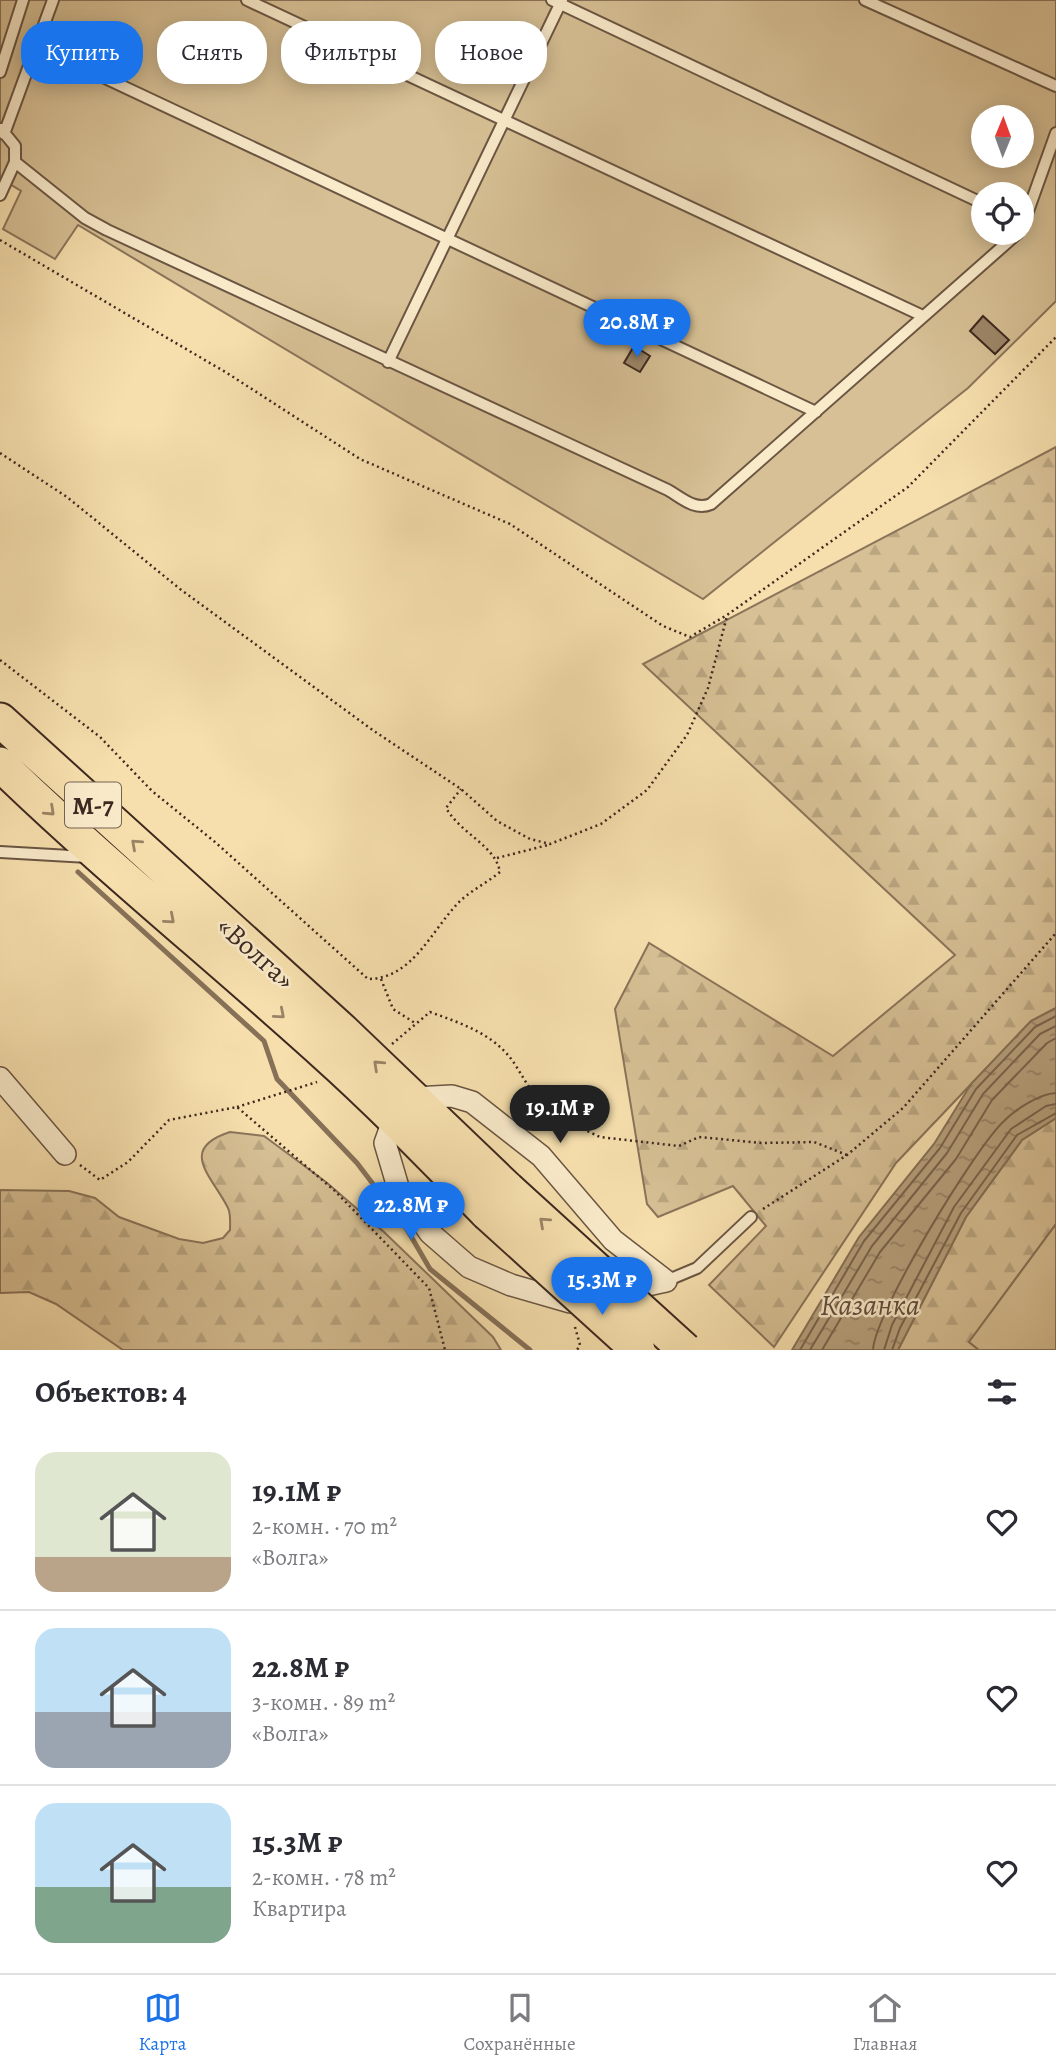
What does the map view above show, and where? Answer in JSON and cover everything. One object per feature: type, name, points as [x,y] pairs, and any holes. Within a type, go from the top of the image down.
[{"type":"highway","name":"«Волга»","points":[[0,720],[404,1108],[497,1201]]},
{"type":"highway","name":"«Волга»","points":[[0,764],[100,858],[345,1073],[404,1108]]},
{"type":"highway","name":"М-7","points":[[497,1201],[638,1350]]},
{"type":"highway","name":"М-7","points":[[497,1201],[685,1350]]},
{"type":"street","points":[[0,1078],[65,1154]]},
{"type":"street","points":[[452,1096],[472,1102],[541,1156],[613,1240],[666,1281],[570,1302],[511,1285],[469,1267],[430,1233],[398,1187],[385,1143],[404,1108],[452,1096]]},
{"type":"lane","points":[[0,72],[23,0]]},
{"type":"lane","points":[[45,21],[52,0]]},
{"type":"lane","points":[[247,0],[923,316]]},
{"type":"lane","points":[[864,0],[1056,86]]},
{"type":"lane","points":[[388,362],[505,119],[558,1],[971,198]]},
{"type":"lane","points":[[0,195],[15,162],[15,146],[2,131],[21,84]]},
{"type":"lane","points":[[118,84],[816,412]]},
{"type":"lane","points":[[1034,193],[1056,133]]},
{"type":"lane","points":[[15,162],[96,224],[668,490],[695,506],[711,504],[1001,245]]},
{"type":"lane","points":[[0,852],[100,858]]},
{"type":"lane","points":[[666,1281],[697,1268],[751,1216]]},
{"type":"path","points":[[0,240],[227,373],[360,459],[510,524],[663,626],[690,637],[727,615],[908,487],[1056,337]]},
{"type":"path","points":[[0,453],[68,497],[180,589],[363,723],[461,789],[497,821],[530,839],[550,844]]},
{"type":"path","points":[[497,858],[550,844],[601,824],[646,790],[687,735],[708,688],[727,615]]},
{"type":"path","points":[[0,660],[100,737],[152,791],[215,842],[368,979],[381,979],[415,958],[461,901],[500,872],[497,858],[456,825],[446,808],[461,789]]},
{"type":"path","points":[[751,1216],[847,1155],[903,1108],[1056,933]]},
{"type":"path","points":[[381,979],[393,1009],[415,1023]]},
{"type":"path","points":[[390,1046],[430,1012],[471,1027],[496,1042],[515,1064],[532,1095],[551,1114],[600,1137],[679,1146],[699,1137],[762,1143],[814,1142],[847,1155]]},
{"type":"path","points":[[65,1154],[100,1180],[128,1162],[169,1120],[237,1107],[345,1073]]},
{"type":"path","points":[[237,1107],[335,1191],[429,1288],[445,1350]]},
{"type":"path","points":[[503,1125],[551,1114]]},
{"type":"green space","points":[[0,0],[1056,0],[1056,301],[968,388],[703,599],[78,225],[55,259],[3,229],[21,191],[0,178]]},
{"type":"green space","points":[[1056,447],[1056,1008],[1031,1021],[896,1163],[774,1347],[709,1285],[766,1226],[733,1186],[658,1217],[647,1204],[615,1009],[649,943],[833,1056],[955,955],[643,664]]},
{"type":"green space","points":[[1056,1118],[1056,1224],[969,1342],[979,1350],[898,1350],[966,1217],[1022,1140]]},
{"type":"green space","points":[[230,1132],[264,1136],[326,1182],[384,1232],[493,1337],[501,1350],[123,1350],[56,1304],[29,1292],[0,1293],[0,1190],[69,1191],[95,1198],[119,1217],[179,1239],[203,1243],[223,1238],[230,1230],[229,1210],[203,1164],[202,1155],[205,1147],[214,1139]]},
{"type":"green space","points":[[1056,1224],[1056,1350],[979,1350],[969,1342]]},
{"type":"water","name":"Казанка","points":[[1056,1008],[1056,1118],[1022,1140],[966,1217],[898,1350],[792,1350],[859,1237],[934,1144],[971,1084],[1031,1021]]},
{"type":"building","points":[[983,316],[1009,340],[995,354],[970,331]]},
{"type":"building","points":[[634,346],[650,356],[640,372],[624,363]]},
{"type":"waterway","points":[[78,872],[264,1041],[277,1079],[357,1163],[405,1226],[430,1269],[530,1350]]}]
